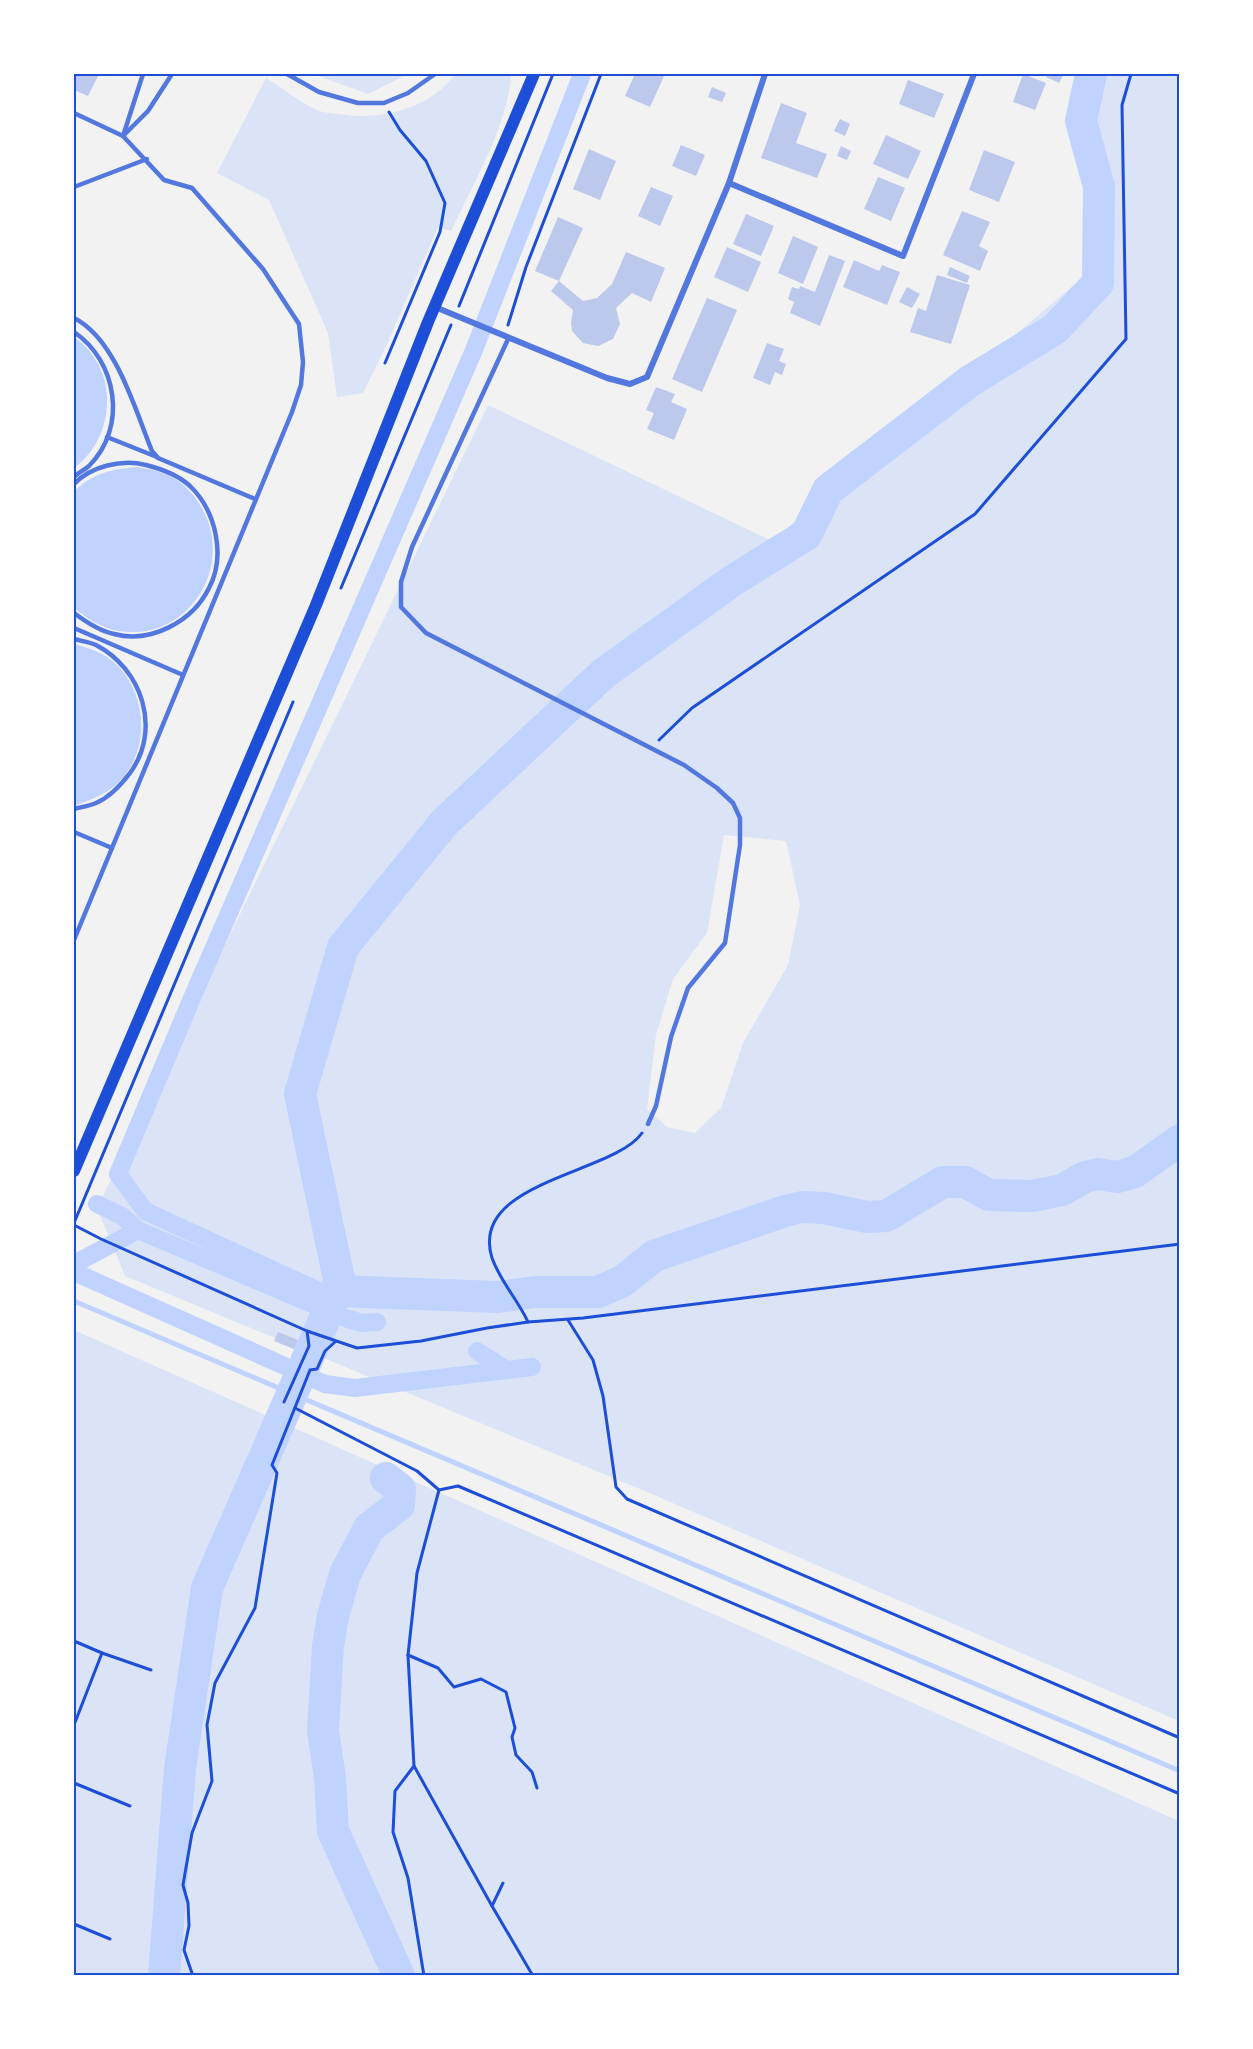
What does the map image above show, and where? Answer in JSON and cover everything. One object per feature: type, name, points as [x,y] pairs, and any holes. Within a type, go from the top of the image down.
[{"type":"main road","points":[[74,1171],[307,626],[435,306],[534,74]]},
{"type":"street","points":[[435,306],[607,378],[630,384],[647,377],[729,183],[765,74]]},
{"type":"street","points":[[729,183],[903,256],[974,74]]},
{"type":"lane","points":[[123,136],[143,74]]},
{"type":"lane","points":[[123,136],[148,111],[172,74]]},
{"type":"lane","points":[[287,74],[319,92],[358,103],[384,103],[408,93],[435,74]]},
{"type":"lane","points":[[74,113],[123,136],[147,159],[164,180],[192,188],[263,269],[299,324],[303,362],[301,385],[292,412],[74,939]]},
{"type":"lane","points":[[74,187],[147,159]]},
{"type":"lane","points":[[74,318],[93,332],[115,362],[152,451],[158,458]]},
{"type":"lane","points":[[74,332],[86,340],[103,362],[111,388],[113,415],[107,437],[89,465],[76,477],[74,484]]},
{"type":"lane","points":[[507,336],[412,547],[400,582],[401,607],[426,633],[684,765],[717,788],[733,803],[740,818],[740,845],[725,943],[688,988],[671,1037],[656,1106],[648,1124]]},
{"type":"lane","points":[[107,437],[255,499]]},
{"type":"lane","points":[[74,613],[89,624],[115,635],[143,635],[172,627],[193,611],[210,587],[217,562],[216,534],[207,509],[190,486],[165,470],[135,462],[105,465],[76,477]]},
{"type":"lane","points":[[165,470],[168,462]]},
{"type":"lane","points":[[212,579],[221,583]]},
{"type":"lane","points":[[74,628],[183,675]]},
{"type":"lane","points":[[94,644],[100,629]]},
{"type":"lane","points":[[74,639],[94,644],[118,660],[135,682],[145,708],[146,736],[139,758],[120,786],[96,803],[74,809]]},
{"type":"lane","points":[[139,758],[148,761]]},
{"type":"lane","points":[[74,832],[112,848]]},
{"type":"path","points":[[456,314],[553,74]]},
{"type":"path","points":[[507,336],[526,267],[601,74]]},
{"type":"path","points":[[651,748],[692,708],[975,514],[1126,339],[1122,105],[1131,74]]},
{"type":"path","points":[[384,103],[400,130],[426,161],[445,203],[440,232],[385,363]]},
{"type":"path","points":[[338,595],[449,330]]},
{"type":"path","points":[[296,694],[74,1224],[101,1239],[307,1331],[357,1348],[384,1346],[528,1322],[568,1320],[1179,1244]]},
{"type":"path","points":[[528,1322],[520,1304],[498,1273],[492,1256],[490,1238],[498,1215],[523,1195],[553,1178],[621,1151],[638,1140],[648,1124]]},
{"type":"path","points":[[568,1320],[593,1360],[603,1396],[616,1487],[627,1499],[1179,1738]]},
{"type":"path","points":[[284,1402],[309,1346],[307,1331]]},
{"type":"path","points":[[193,1976],[184,1950],[189,1926],[188,1904],[183,1885],[192,1833],[212,1781],[207,1725],[216,1683],[255,1608],[277,1473],[272,1465],[310,1370],[317,1369],[325,1351],[335,1342]]},
{"type":"path","points":[[295,1408],[417,1471],[439,1490]]},
{"type":"path","points":[[439,1490],[458,1486],[1179,1794]]},
{"type":"path","points":[[439,1490],[417,1573],[408,1655],[414,1766],[533,1976]]},
{"type":"path","points":[[74,1641],[151,1670]]},
{"type":"path","points":[[74,1725],[102,1653]]},
{"type":"path","points":[[408,1655],[438,1668],[454,1687],[481,1679],[506,1692],[515,1728],[512,1737],[516,1755],[532,1772],[537,1788]]},
{"type":"path","points":[[414,1766],[395,1791],[393,1832],[408,1878],[424,1976]]},
{"type":"path","points":[[74,1783],[130,1806]]},
{"type":"path","points":[[492,1906],[503,1883]]},
{"type":"path","points":[[74,1924],[110,1939]]},
{"type":"shaded area","points":[[313,74],[408,74],[368,94]]},
{"type":"shaded area","points":[[455,74],[511,74],[509,93],[497,133],[451,231],[438,227],[363,393],[337,397],[328,333],[269,200],[217,173],[266,78],[319,111],[371,116],[403,110],[418,104],[445,86]]},
{"type":"shaded area","points":[[1092,74],[1179,74],[1179,1721],[640,1489],[125,1276],[97,1208],[488,405],[772,541],[1095,267]],"holes":[[[724,835],[786,841],[800,905],[788,965],[743,1043],[721,1108],[695,1133],[667,1127],[647,1109],[656,1035],[673,979],[707,933]]]},
{"type":"shaded area","points":[[74,1330],[1179,1821],[1179,1975],[74,1976]]},
{"type":"water","points":[[74,337],[89,350],[99,366],[105,384],[107,402],[105,421],[98,438],[88,454],[74,468]]},
{"type":"water","points":[[138,467],[174,478],[186,488],[196,499],[208,522],[213,546],[210,570],[201,592],[187,610],[168,624],[144,631],[118,631],[100,625],[74,608],[74,492],[88,480],[103,473]]},
{"type":"water","points":[[74,644],[98,652],[118,666],[135,693],[140,709],[141,724],[136,756],[118,783],[103,794],[74,806]]},
{"type":"building","points":[[74,74],[99,74],[88,96],[74,90]]},
{"type":"building","points":[[635,74],[665,74],[650,107],[625,96]]},
{"type":"building","points":[[1023,74],[1046,83],[1035,110],[1013,102]]},
{"type":"building","points":[[1048,74],[1064,74],[1059,83],[1046,77]]},
{"type":"building","points":[[908,80],[944,94],[934,118],[899,104]]},
{"type":"building","points":[[712,87],[726,93],[722,102],[708,97]]},
{"type":"building","points":[[781,103],[807,113],[796,143],[827,154],[817,178],[761,158]]},
{"type":"building","points":[[840,119],[850,124],[845,136],[834,131]]},
{"type":"building","points":[[886,135],[921,151],[908,179],[873,164]]},
{"type":"building","points":[[681,145],[705,155],[696,176],[672,166]]},
{"type":"building","points":[[841,146],[851,151],[847,160],[837,156]]},
{"type":"building","points":[[589,149],[616,161],[600,200],[573,189]]},
{"type":"building","points":[[984,150],[1015,162],[999,202],[969,190]]},
{"type":"building","points":[[878,177],[905,188],[891,221],[864,209]]},
{"type":"building","points":[[651,187],[673,196],[660,226],[638,216]]},
{"type":"building","points":[[962,211],[990,222],[979,246],[988,251],[980,271],[943,255]]},
{"type":"building","points":[[746,214],[774,226],[761,256],[733,244]]},
{"type":"building","points":[[558,217],[583,228],[559,281],[535,271]]},
{"type":"building","points":[[793,236],[818,247],[803,284],[778,273]]},
{"type":"building","points":[[727,247],[761,262],[748,292],[714,277]]},
{"type":"building","points":[[626,252],[665,268],[651,302],[632,293],[616,308],[620,324],[613,339],[598,346],[583,343],[572,331],[573,310],[551,291],[559,281],[583,301],[597,298],[612,284]]},
{"type":"building","points":[[829,255],[845,261],[820,326],[790,313],[794,302],[788,299],[792,287],[799,289],[800,286],[815,292]]},
{"type":"building","points":[[854,260],[879,271],[882,265],[900,272],[887,305],[843,287]]},
{"type":"building","points":[[950,267],[970,276],[967,283],[947,275]]},
{"type":"building","points":[[937,275],[970,285],[951,344],[910,332],[918,308],[926,311]]},
{"type":"building","points":[[907,287],[920,294],[912,308],[899,302]]},
{"type":"building","points":[[707,298],[737,310],[702,392],[672,379]]},
{"type":"building","points":[[767,343],[784,349],[779,361],[786,364],[782,375],[775,372],[770,385],[753,378]]},
{"type":"building","points":[[656,387],[675,394],[671,402],[687,409],[674,440],[647,429],[654,413],[646,410]]},
{"type":"building","points":[[278,1332],[298,1340],[294,1349],[274,1341]]},
{"type":"waterway","points":[[334,1298],[145,1211],[118,1174],[192,998],[474,350],[582,74]]},
{"type":"waterway","points":[[164,1976],[180,1768],[207,1588],[337,1291],[339,1279],[300,1094],[343,947],[444,823],[603,674],[732,581],[806,535],[828,490],[970,381],[1055,329],[1098,283],[1099,187],[1081,121],[1091,74]]},
{"type":"waterway","points":[[337,1291],[497,1297],[535,1292],[598,1292],[623,1281],[654,1256],[785,1211],[802,1207],[824,1208],[867,1217],[886,1216],[943,1182],[965,1182],[989,1195],[1032,1196],[1062,1190],[1085,1177],[1098,1174],[1117,1177],[1135,1172],[1180,1140]]},
{"type":"waterway","points":[[97,1204],[122,1216],[138,1230],[345,1318],[362,1323],[377,1322]]},
{"type":"waterway","points":[[74,1264],[138,1230]]},
{"type":"waterway","points":[[74,1272],[325,1384],[355,1388],[532,1367]]},
{"type":"waterway","points":[[74,1301],[1180,1771]]},
{"type":"waterway","points":[[323,1324],[335,1324],[345,1318]]},
{"type":"waterway","points":[[477,1351],[505,1369]]},
{"type":"waterway","points":[[308,1360],[312,1368],[313,1379]]},
{"type":"waterway","points":[[386,1478],[400,1489],[399,1505],[369,1528],[345,1574],[333,1616],[328,1646],[323,1731],[330,1778],[333,1831],[399,1976]]}]
